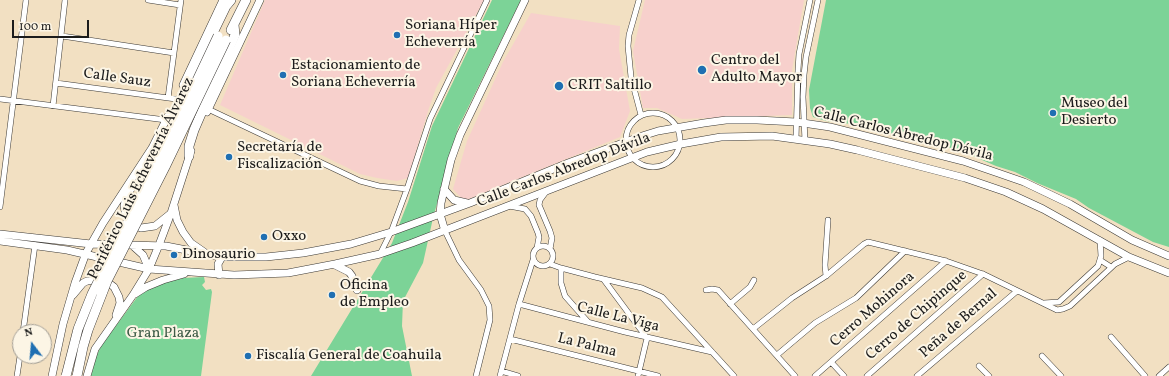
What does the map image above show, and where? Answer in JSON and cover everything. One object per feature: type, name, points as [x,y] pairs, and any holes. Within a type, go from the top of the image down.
[{"type":"highway","points":[[166,120],[174,113],[226,6],[231,0]]},
{"type":"highway","name":"Periférico Luis Echeverría Álvarez","points":[[76,376],[88,330],[108,281],[162,174],[222,38],[235,0]]},
{"type":"highway","name":"Periférico Luis Echeverría Álvarez","points":[[66,376],[78,329],[92,294],[176,125],[222,38],[234,25],[246,0]]},
{"type":"highway","points":[[189,156],[189,146],[194,130],[235,35],[234,25]]},
{"type":"main road","points":[[52,376],[63,324],[86,253],[152,148],[223,0]]},
{"type":"main road","name":"Periférico Luis Echeverría Álvarez","points":[[87,376],[95,349],[133,295],[149,269],[174,205],[189,156],[208,110],[260,0]]},
{"type":"main road","points":[[444,231],[440,214],[444,189],[460,134],[525,0]]},
{"type":"main road","name":"Calle Carlos Abredop Dávila","points":[[0,234],[91,244],[159,246],[222,257],[266,257],[303,253],[351,244],[390,232],[470,203],[626,141],[658,131],[726,120],[757,120],[804,123],[866,136],[963,162],[1018,180],[1070,204],[1132,240],[1169,256]]},
{"type":"main road","name":"Calle Carlos Abredop Dávila","points":[[0,241],[86,253],[149,269],[234,276],[288,273],[380,254],[444,231],[653,150],[720,138],[772,136],[830,144],[857,150],[965,178],[1006,192],[1043,209],[1129,257],[1169,273]]},
{"type":"main road","points":[[137,171],[139,177],[125,201],[125,212],[129,219],[141,228],[148,228],[155,226],[171,213]]},
{"type":"main road","points":[[444,189],[454,200],[458,202],[470,203]]},
{"type":"main road","points":[[174,205],[180,227],[187,238],[191,243],[209,255]]},
{"type":"main road","points":[[133,246],[142,255],[149,269]]},
{"type":"main road","points":[[68,250],[77,258],[80,270]]},
{"type":"main road","points":[[219,275],[218,264],[222,257]]},
{"type":"main road","points":[[335,264],[349,272],[355,283],[356,290]]},
{"type":"main road","points":[[133,295],[144,288],[163,280],[190,272]]},
{"type":"main road","points":[[70,300],[83,283],[87,281],[98,280],[110,284],[114,287],[120,303],[114,321]]},
{"type":"street","points":[[0,207],[26,0]]},
{"type":"street","points":[[53,106],[65,0]]},
{"type":"street","points":[[148,0],[180,2],[168,98]]},
{"type":"street","points":[[380,254],[407,189],[435,107],[487,0]]},
{"type":"street","points":[[639,0],[629,35],[628,46],[631,77],[641,115]]},
{"type":"street","points":[[796,139],[799,54],[810,0]]},
{"type":"street","points":[[805,141],[803,97],[805,69],[818,0]]},
{"type":"street","points":[[62,36],[174,53]]},
{"type":"street","name":"Calle Sauz","points":[[56,83],[176,99]]},
{"type":"street","points":[[0,99],[166,120]]},
{"type":"street","points":[[208,110],[360,181],[379,186],[407,189]]},
{"type":"street","points":[[655,112],[662,114],[668,117],[678,127],[681,144],[676,156],[672,160],[660,166],[654,167],[642,165],[628,152],[626,141],[628,129],[641,115],[655,112]]},
{"type":"street","points":[[548,190],[540,200],[539,205],[552,238],[550,249],[553,256],[550,264]]},
{"type":"street","points":[[508,205],[525,209],[531,216],[539,237],[537,248]]},
{"type":"street","points":[[531,216],[541,212]]},
{"type":"street","points":[[826,276],[825,265],[828,220]]},
{"type":"street","points":[[444,231],[459,260],[481,290],[488,306],[490,320],[476,376]]},
{"type":"street","points":[[1043,303],[1058,302],[1098,266],[1101,256],[1100,240]]},
{"type":"street","points":[[753,329],[792,298],[826,276],[868,242],[946,261],[983,274],[1058,310],[1070,306],[1111,267],[1129,257]]},
{"type":"street","points":[[24,324],[35,245]]},
{"type":"street","points":[[518,376],[501,374],[519,304],[533,260],[533,252],[537,248],[543,246],[550,249]]},
{"type":"street","points":[[777,355],[815,324],[856,298],[905,251]]},
{"type":"street","points":[[533,260],[539,266],[543,267],[550,264],[604,280],[642,288],[662,297],[734,376]]},
{"type":"street","points":[[1100,260],[1111,267]]},
{"type":"street","name":"Cerro Mohinora","points":[[815,376],[946,261]]},
{"type":"street","points":[[561,268],[561,284],[565,296],[589,323]]},
{"type":"street","name":"Cerro de Chipinque","points":[[867,376],[983,274]]},
{"type":"street","points":[[604,280],[647,338],[638,374]]},
{"type":"street","points":[[730,304],[750,287],[754,280]]},
{"type":"street","points":[[1082,281],[1090,287]]},
{"type":"street","points":[[706,290],[718,290],[795,376]]},
{"type":"street","name":"Peña de Bernal","points":[[917,376],[1017,291]]},
{"type":"street","name":"Calle La Viga","points":[[519,304],[647,338],[712,352]]},
{"type":"street","points":[[1111,337],[1145,376]]},
{"type":"street","name":"La Palma","points":[[510,339],[638,374],[658,376]]},
{"type":"street","points":[[1042,356],[1061,376]]},
{"type":"street","points":[[831,362],[844,376]]},
{"type":"street","points":[[17,376],[19,364]]},
{"type":"street","points":[[979,366],[989,376]]},
{"type":"street","points":[[1159,376],[1169,367]]},
{"type":"shaded area","points":[[265,0],[484,0],[436,88],[408,178],[397,181],[360,174],[220,105]]},
{"type":"shaded area","points":[[645,0],[804,0],[792,70],[792,115],[682,119],[657,108],[643,108],[633,51]]},
{"type":"shaded area","name":"CRIT Saltillo","points":[[531,13],[620,26],[619,49],[630,111],[620,137],[464,201],[453,189],[467,141],[503,62]]},
{"type":"green space","points":[[492,0],[521,0],[458,128],[433,218],[423,263],[403,301],[402,326],[412,376],[311,376],[392,243],[408,202],[432,126]]},
{"type":"green space","points":[[826,0],[1169,0],[1169,247],[1153,242],[1089,208],[1076,199],[1015,172],[996,166],[959,150],[851,124],[826,121],[813,117],[810,108],[809,90]]},
{"type":"green space","name":"Gran Plaza","points":[[204,277],[205,282],[202,285],[206,290],[211,289],[212,292],[201,376],[91,376],[96,357],[101,346],[138,296],[151,286],[183,278]]},
{"type":"place","name":"Soriana Híper Echeverría","points":[[397,35]]},
{"type":"place","name":"Centro del Adulto Mayor","points":[[702,70]]},
{"type":"place","name":"Estacionamiento de Soriana Echeverría","points":[[283,75]]},
{"type":"place","name":"CRIT Saltillo","points":[[559,86]]},
{"type":"place","name":"Museo del Desierto","points":[[1053,113]]},
{"type":"place","name":"Secretaría de Fiscalización","points":[[229,157]]},
{"type":"place","name":"Oxxo","points":[[264,237]]},
{"type":"place","name":"Dinosaurio","points":[[174,255]]},
{"type":"place","name":"Oficina de Empleo","points":[[332,295]]},
{"type":"place","name":"Fiscalía General de Coahuila","points":[[248,356]]}]
